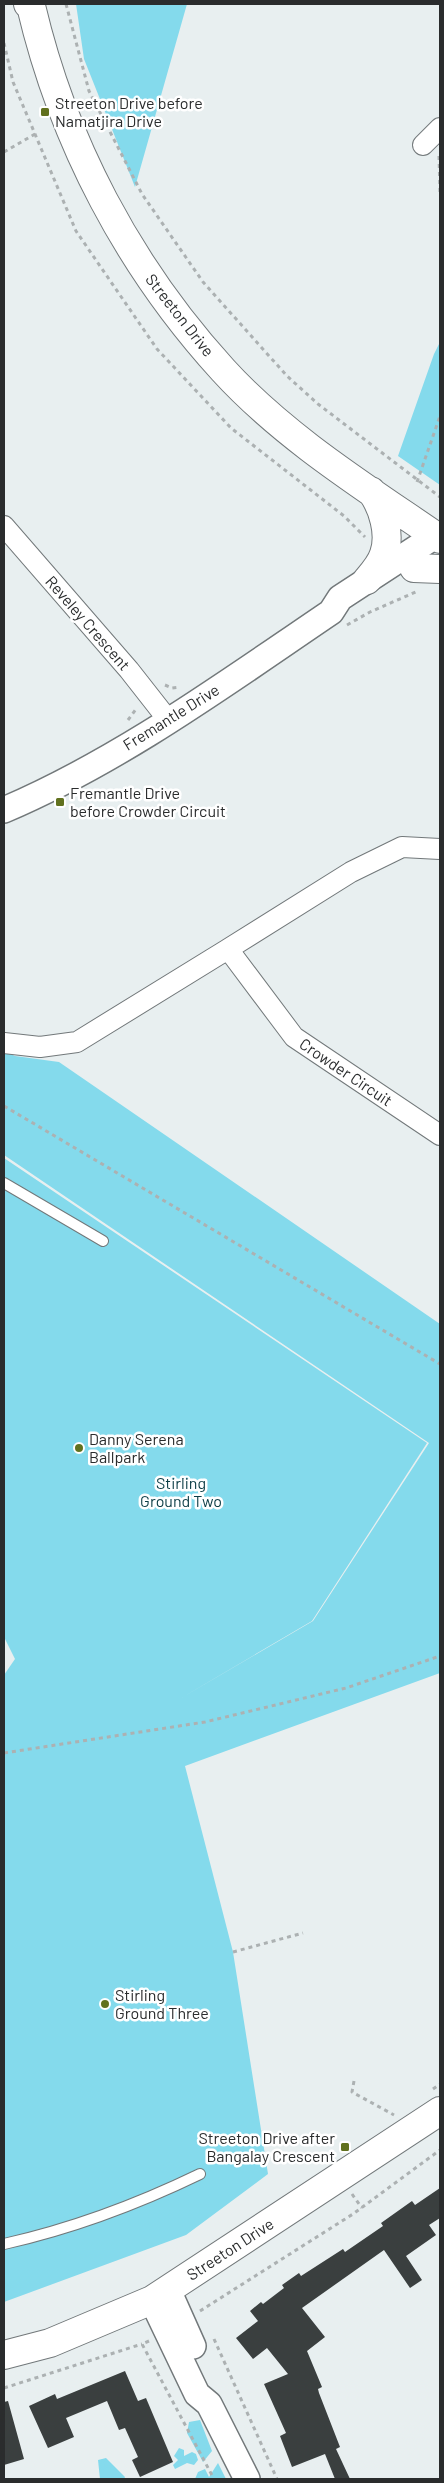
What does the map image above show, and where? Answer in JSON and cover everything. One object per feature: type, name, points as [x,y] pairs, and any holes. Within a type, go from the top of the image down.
[{"type":"main road","name":"Streeton Drive","points":[[31,5],[41,47],[57,99],[84,162],[122,234],[163,298],[223,371],[250,396],[310,448],[439,542]]},
{"type":"main road","points":[[367,580],[384,555],[386,546],[383,514],[370,490]]},
{"type":"main road","name":"Streeton Drive","points":[[4,2355],[50,2343],[160,2295],[440,2111]]},
{"type":"street","points":[[423,145],[439,129]]},
{"type":"street","name":"Reveley Crescent","points":[[5,530],[147,692],[169,722]]},
{"type":"street","name":"Fremantle Drive","points":[[331,612],[349,612],[427,568],[439,542]]},
{"type":"street","name":"Fremantle Drive","points":[[4,810],[40,795],[169,722],[331,612],[340,598],[367,580],[439,542]]},
{"type":"street","points":[[4,1043],[40,1047],[77,1042],[351,872],[402,847],[440,849]]},
{"type":"street","name":"Crowder Circuit","points":[[228,949],[294,1037],[440,1135]]},
{"type":"street","points":[[160,2295],[189,2321],[197,2394],[209,2404],[247,2479]]},
{"type":"lane","points":[[4,1182],[103,1241]]},
{"type":"lane","points":[[4,2244],[53,2233],[167,2190],[200,2174]]},
{"type":"path","points":[[66,4],[89,91],[142,194],[203,282],[294,382],[318,404],[417,482],[440,497]]},
{"type":"path","points":[[439,129],[440,193]]},
{"type":"path","points":[[4,152],[35,134]]},
{"type":"path","points":[[417,482],[440,416]]},
{"type":"path","points":[[122,725],[134,713],[138,697],[163,683],[175,689],[187,682]]},
{"type":"path","points":[[4,1106],[440,1364]]},
{"type":"path","points":[[4,1753],[205,1722],[346,1688],[440,1656]]},
{"type":"path","points":[[233,1952],[303,1934]]},
{"type":"path","points":[[354,2081],[352,2092],[395,2116]]},
{"type":"path","points":[[4,2388],[142,2344],[189,2321],[352,2214],[440,2150]]},
{"type":"path","points":[[213,2338],[277,2479]]},
{"type":"path","points":[[142,2344],[214,2479]]},
{"type":"green space","points":[[76,4],[187,4],[135,187],[84,59]]},
{"type":"green space","points":[[440,342],[440,485],[398,456]]},
{"type":"green space","name":"Stirling Ground Two","points":[[4,1051],[15,1056],[59,1062],[440,1324],[440,1673],[185,1766],[233,1952],[268,2174],[186,2235],[4,2302],[4,1675],[15,1659],[4,1637],[4,1158],[427,1443],[312,1621],[176,1701],[313,1621],[429,1443],[4,1155]]},
{"type":"green space","points":[[200,2420],[212,2451],[203,2462],[187,2433],[189,2422]]},
{"type":"green space","points":[[179,2448],[184,2450],[184,2456],[192,2452],[196,2454],[198,2460],[194,2465],[187,2463],[175,2469],[173,2465],[178,2460],[174,2456]]},
{"type":"green space","points":[[106,2458],[125,2477],[124,2479],[100,2479],[98,2460]]},
{"type":"green space","points":[[218,2463],[226,2479],[195,2479],[198,2472],[205,2469],[209,2477]]},
{"type":"building","points":[[440,2188],[440,2218],[429,2225],[436,2235],[406,2256],[422,2280],[410,2288],[384,2250],[302,2308],[325,2337],[307,2351],[322,2387],[318,2389],[319,2393],[340,2447],[336,2449],[350,2479],[335,2479],[325,2454],[292,2467],[280,2436],[286,2433],[264,2384],[288,2374],[267,2348],[253,2359],[236,2338],[258,2321],[250,2311],[284,2288],[282,2285],[299,2273],[301,2276],[343,2249],[345,2252],[383,2226],[381,2223],[412,2201],[415,2205]]},
{"type":"building","points":[[125,2371],[138,2401],[146,2398],[173,2462],[140,2477],[132,2460],[138,2457],[125,2428],[119,2430],[107,2401],[66,2418],[74,2437],[48,2448],[29,2406],[55,2394],[57,2399]]},
{"type":"building","points":[[8,2401],[24,2459],[4,2465],[4,2402]]},
{"type":"place","name":"Streeton Drive before Namatjira Drive","points":[[45,112]]},
{"type":"place","name":"Fremantle Drive before Crowder Circuit","points":[[60,802]]},
{"type":"place","name":"Danny Serena Ballpark","points":[[79,1448]]},
{"type":"place","name":"Stirling Ground Three","points":[[105,2004]]},
{"type":"place","name":"Streeton Drive after Bangalay Crescent","points":[[345,2147]]}]
